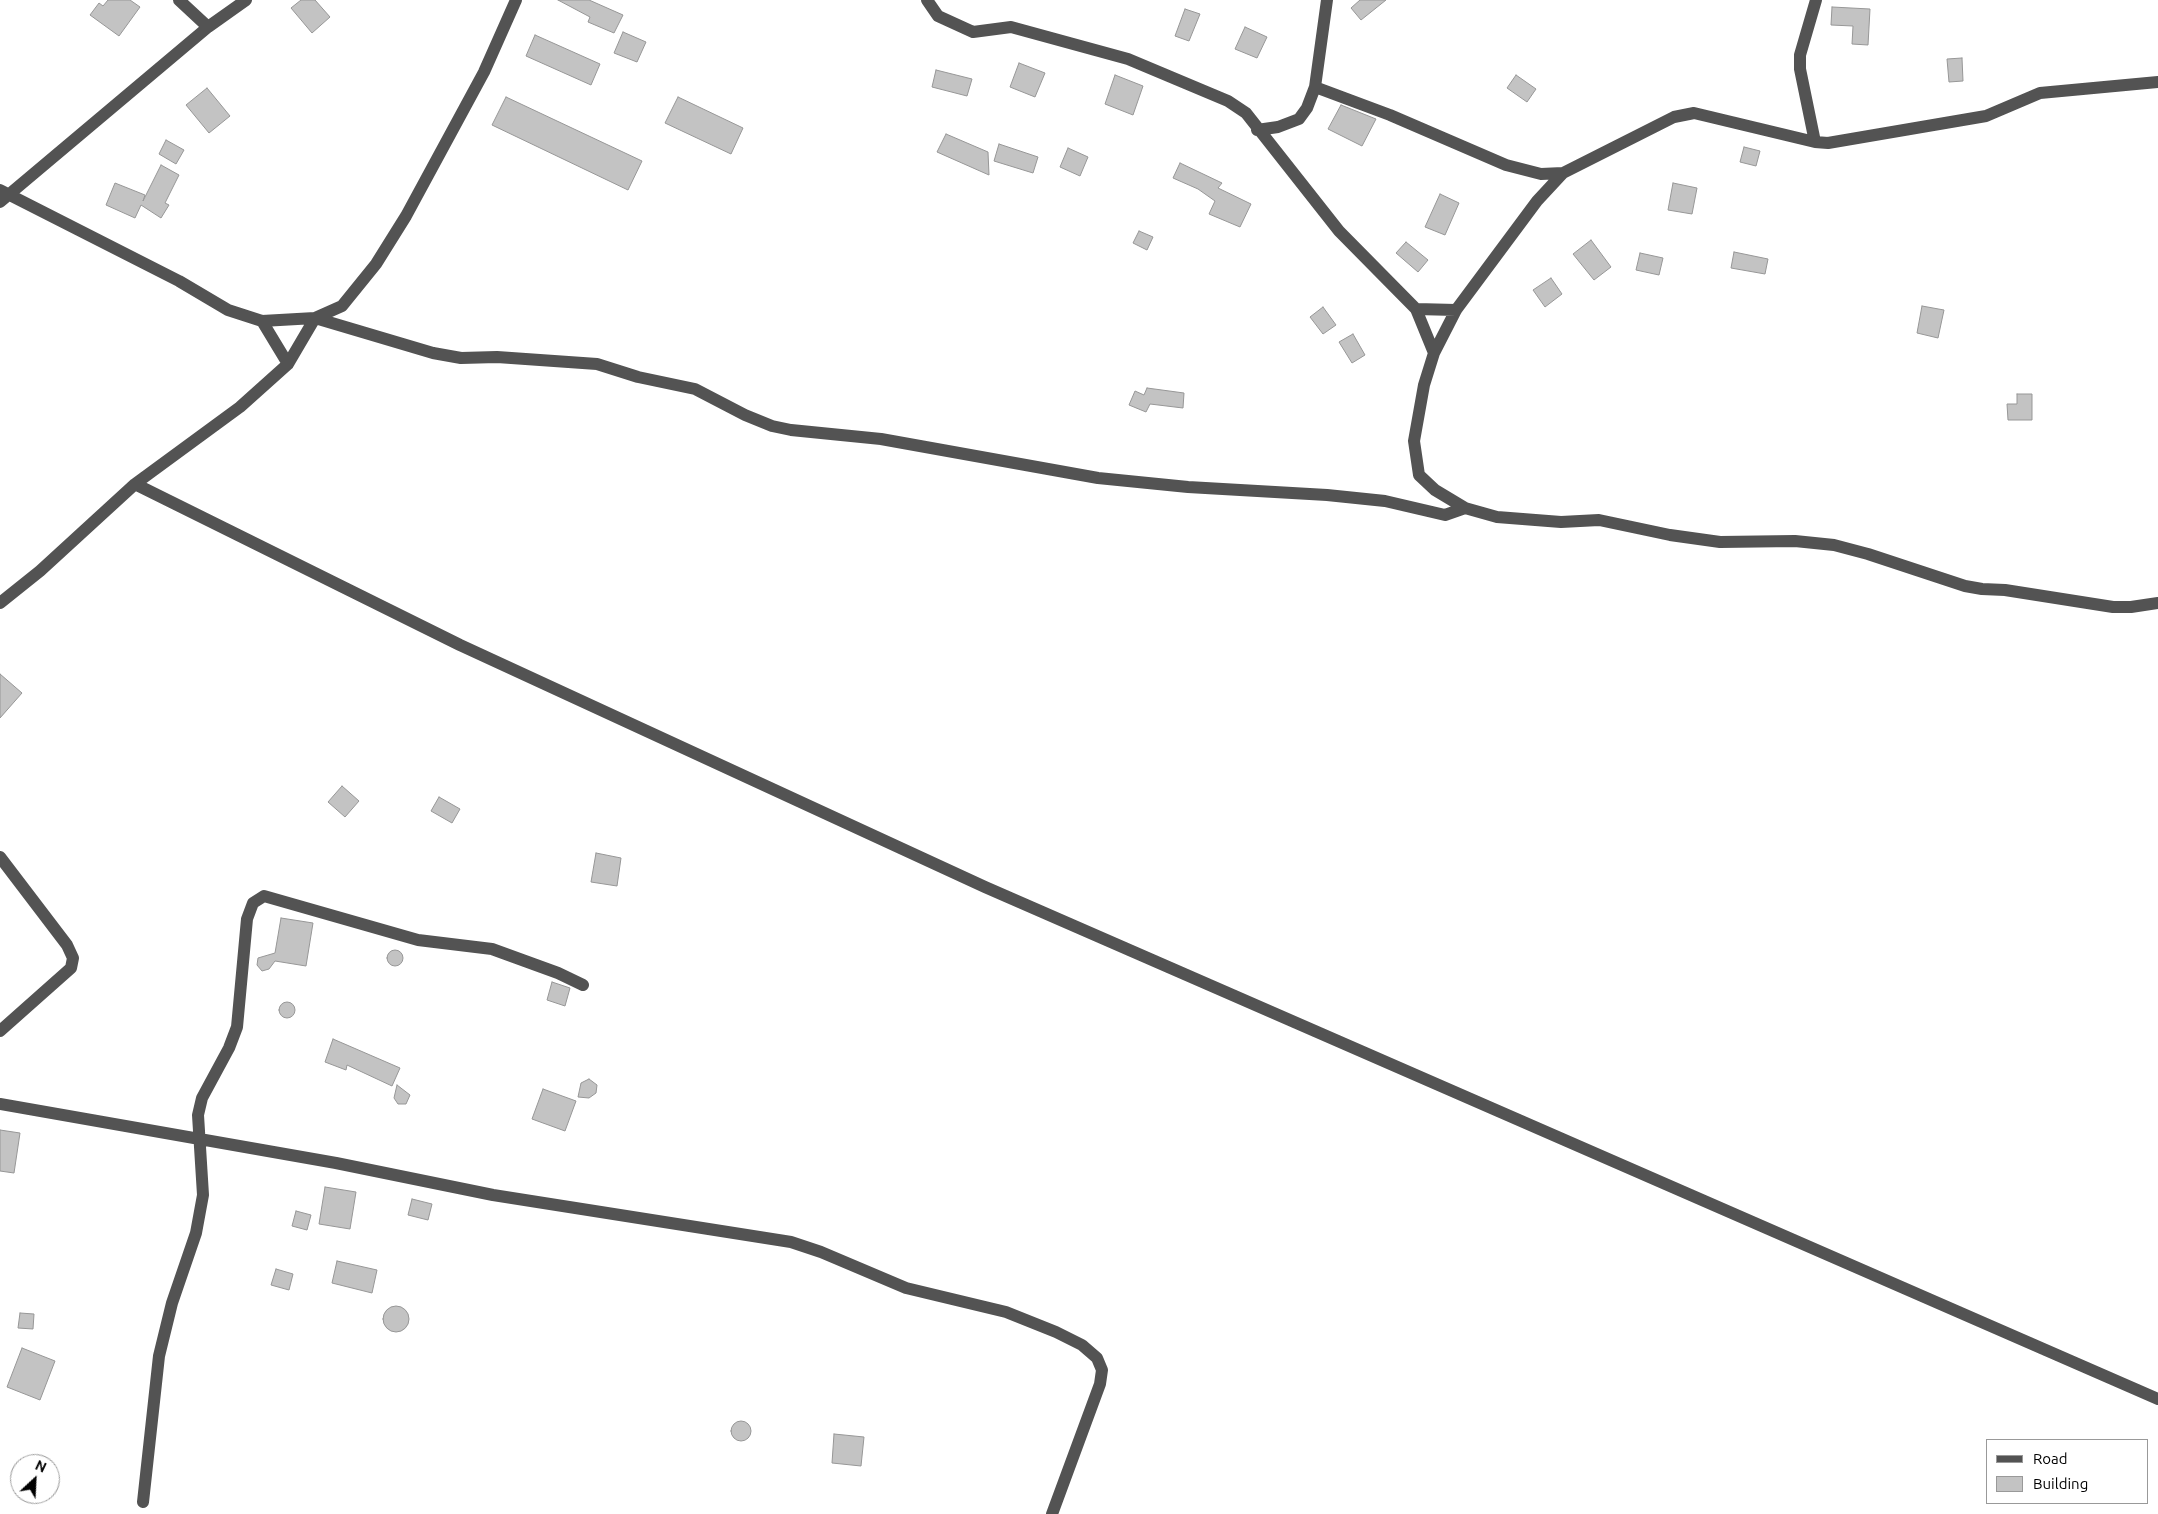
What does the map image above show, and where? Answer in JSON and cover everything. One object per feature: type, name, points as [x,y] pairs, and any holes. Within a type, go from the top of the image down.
[{"type":"street","points":[[180,0],[208,28]]},
{"type":"street","points":[[246,0],[208,28],[3,196],[179,281],[228,310],[262,321],[316,318],[433,353],[452,356],[597,364],[638,377],[695,390],[772,426],[791,430],[881,439],[1098,478],[1188,487],[1327,495],[1385,501],[1445,515],[1465,508]]},
{"type":"street","points":[[0,604],[40,571],[135,484],[240,407],[288,364],[316,318],[342,306],[386,248],[406,216],[484,72],[516,0]]},
{"type":"street","points":[[927,0],[938,16],[973,32],[1011,27],[1128,59],[1228,101],[1246,114],[1339,231],[1416,310],[1434,353]]},
{"type":"street","points":[[1257,130],[1278,127],[1299,119],[1307,108],[1315,87],[1327,0]]},
{"type":"street","points":[[1815,142],[1800,69],[1800,54],[1816,0]]},
{"type":"street","points":[[2158,82],[2040,93],[1986,116],[1848,140],[1815,142],[1694,113],[1674,117],[1563,173],[1537,201],[1456,310],[1434,353],[1424,385],[1414,441],[1419,475],[1435,490],[1465,508],[1496,517],[1561,522],[1599,520],[1670,535],[1720,542],[1795,541],[1834,545],[1982,590],[2005,590],[2113,606],[2131,607],[2158,603]]},
{"type":"street","points":[[1315,87],[1390,115],[1506,165],[1541,174],[1563,173]]},
{"type":"street","points":[[1416,310],[1456,310]]},
{"type":"street","points":[[262,321],[288,364]]},
{"type":"street","points":[[135,484],[460,645],[986,887],[2158,1399]]},
{"type":"street","points":[[0,857],[67,944],[73,958],[71,968],[0,1031]]},
{"type":"street","points":[[143,1502],[159,1356],[172,1303],[196,1233],[202,1195],[198,1115],[202,1098],[229,1048],[237,1027],[247,919],[253,904],[264,896],[418,940],[492,949],[550,970],[582,985]]},
{"type":"street","points":[[0,1104],[199,1138],[493,1194],[791,1242],[906,1288],[1006,1312],[1056,1332],[1082,1345],[1097,1358],[1102,1370],[1100,1384],[1052,1514]]},
{"type":"building","points":[[108,0],[130,0],[140,7],[119,36],[90,15],[99,3],[103,6]]},
{"type":"building","points":[[301,0],[315,0],[330,17],[312,33],[291,8]]},
{"type":"building","points":[[558,0],[589,0],[623,15],[614,33],[588,22],[590,17]]},
{"type":"building","points":[[1360,0],[1386,0],[1361,20],[1351,8]]},
{"type":"building","points":[[1832,7],[1870,9],[1868,45],[1852,44],[1853,26],[1831,25]]},
{"type":"building","points":[[1185,9],[1200,14],[1189,41],[1175,36]]},
{"type":"building","points":[[1245,27],[1267,37],[1257,58],[1235,49]]},
{"type":"building","points":[[623,32],[646,42],[637,62],[614,53]]},
{"type":"building","points":[[535,35],[600,64],[591,85],[526,56]]},
{"type":"building","points":[[1962,58],[1963,81],[1949,82],[1947,59]]},
{"type":"building","points":[[1019,63],[1045,73],[1035,97],[1010,87]]},
{"type":"building","points":[[936,70],[972,79],[967,96],[932,87]]},
{"type":"building","points":[[1115,75],[1143,86],[1133,115],[1105,104]]},
{"type":"building","points":[[1516,75],[1536,89],[1527,102],[1507,88]]},
{"type":"building","points":[[207,88],[230,116],[209,133],[186,105]]},
{"type":"building","points":[[506,97],[642,161],[628,190],[492,125]]},
{"type":"building","points":[[678,97],[743,128],[731,154],[665,123]]},
{"type":"building","points":[[1341,105],[1376,119],[1362,146],[1328,129]]},
{"type":"building","points":[[946,134],[988,152],[989,175],[937,152]]},
{"type":"building","points":[[166,140],[184,150],[176,164],[159,154]]},
{"type":"building","points":[[999,144],[1038,157],[1033,173],[994,161]]},
{"type":"building","points":[[1744,147],[1760,151],[1756,166],[1740,162]]},
{"type":"building","points":[[1068,148],[1088,157],[1080,176],[1060,167]]},
{"type":"building","points":[[1180,163],[1222,183],[1218,188],[1251,204],[1240,227],[1209,214],[1215,201],[1198,189],[1173,178]]},
{"type":"building","points":[[161,165],[179,175],[165,203],[169,205],[161,218],[141,205],[135,218],[106,205],[115,183],[145,195],[143,201]]},
{"type":"building","points":[[1673,183],[1697,188],[1692,214],[1668,210]]},
{"type":"building","points":[[1440,194],[1459,203],[1445,235],[1425,227]]},
{"type":"building","points":[[1139,231],[1153,237],[1147,250],[1133,243]]},
{"type":"building","points":[[1591,240],[1611,267],[1594,280],[1573,254]]},
{"type":"building","points":[[1406,242],[1428,260],[1418,272],[1396,253]]},
{"type":"building","points":[[1734,252],[1768,259],[1765,274],[1731,268]]},
{"type":"building","points":[[1640,253],[1663,258],[1659,275],[1636,270]]},
{"type":"building","points":[[1551,278],[1562,294],[1545,307],[1533,290]]},
{"type":"building","points":[[1922,306],[1944,310],[1938,338],[1917,333]]},
{"type":"building","points":[[1323,307],[1336,325],[1323,334],[1310,317]]},
{"type":"building","points":[[1353,334],[1365,355],[1352,363],[1339,342]]},
{"type":"building","points":[[1147,388],[1184,393],[1183,408],[1150,404],[1146,412],[1129,405],[1135,391],[1144,395]]},
{"type":"building","points":[[2017,394],[2032,394],[2032,420],[2008,420],[2007,404],[2017,404]]},
{"type":"building","points":[[0,674],[22,693],[0,718]]},
{"type":"building","points":[[342,786],[359,801],[345,817],[328,802]]},
{"type":"building","points":[[439,797],[460,809],[452,823],[431,811]]},
{"type":"building","points":[[596,853],[621,858],[617,886],[591,882]]},
{"type":"building","points":[[281,918],[313,923],[306,966],[275,961],[269,969],[262,971],[257,965],[258,958],[275,953]]},
{"type":"building","points":[[395,950],[401,952],[403,958],[401,964],[395,966],[389,964],[387,958],[389,952]]},
{"type":"building","points":[[552,982],[570,988],[565,1006],[547,1000]]},
{"type":"building","points":[[284,1002],[290,1002],[295,1007],[293,1016],[284,1018],[279,1013],[279,1007]]},
{"type":"building","points":[[333,1039],[400,1068],[392,1086],[347,1065],[346,1070],[325,1062]]},
{"type":"building","points":[[589,1079],[597,1085],[596,1093],[589,1098],[578,1097],[581,1083]]},
{"type":"building","points":[[397,1085],[410,1095],[406,1104],[398,1104],[394,1098]]},
{"type":"building","points":[[543,1089],[576,1101],[565,1131],[532,1119]]},
{"type":"building","points":[[0,1130],[20,1133],[14,1173],[0,1171]]},
{"type":"building","points":[[325,1187],[356,1192],[350,1229],[319,1224]]},
{"type":"building","points":[[412,1199],[432,1204],[428,1220],[408,1215]]},
{"type":"building","points":[[296,1211],[311,1215],[307,1230],[292,1226]]},
{"type":"building","points":[[337,1261],[377,1270],[372,1293],[332,1283]]},
{"type":"building","points":[[276,1269],[293,1274],[289,1290],[271,1285]]},
{"type":"building","points":[[396,1306],[405,1310],[409,1319],[405,1328],[396,1332],[387,1328],[383,1319],[387,1310]]},
{"type":"building","points":[[20,1313],[34,1314],[33,1329],[18,1328]]},
{"type":"building","points":[[22,1348],[55,1361],[40,1400],[7,1387]]},
{"type":"building","points":[[741,1421],[748,1424],[751,1431],[748,1438],[741,1441],[734,1438],[731,1431],[734,1424]]},
{"type":"building","points":[[834,1434],[864,1437],[861,1466],[832,1463]]}]
